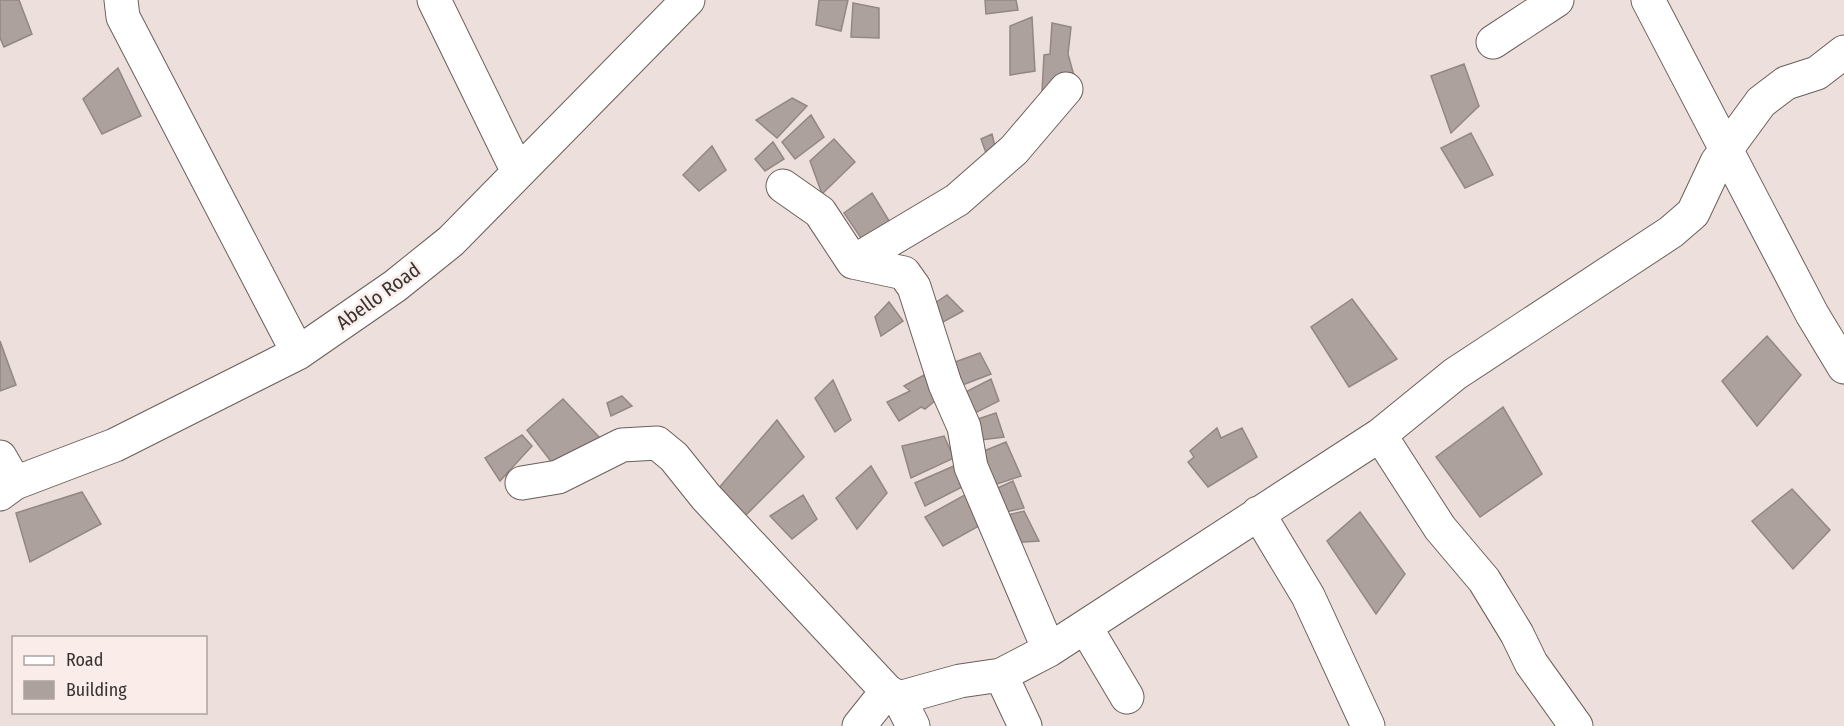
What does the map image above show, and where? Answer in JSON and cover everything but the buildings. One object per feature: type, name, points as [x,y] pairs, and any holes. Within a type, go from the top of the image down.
[{"type":"street","points":[[122,0],[123,17],[298,353]]},
{"type":"street","points":[[434,0],[518,172]]},
{"type":"street","name":"Abello Road","points":[[5,478],[115,445],[298,353],[395,286],[451,241],[685,0]]},
{"type":"street","points":[[1493,42],[1557,0]]},
{"type":"street","points":[[1648,0],[1812,314],[1844,367]]},
{"type":"street","points":[[859,726],[900,705],[960,681],[1001,675],[1049,650],[1380,435],[1455,374],[1678,226],[1693,213],[1703,187],[1727,148],[1761,102],[1786,83],[1817,73],[1844,52]]},
{"type":"street","points":[[853,262],[957,200],[1014,150],[1066,89]]},
{"type":"street","points":[[783,186],[820,212],[853,262],[904,273],[914,286],[952,405],[964,427],[971,467],[1049,650]]},
{"type":"street","points":[[1380,435],[1440,528],[1484,580],[1517,634],[1531,663],[1576,726]]},
{"type":"street","points":[[522,483],[558,477],[622,445],[657,443],[674,457],[706,497],[900,705]]},
{"type":"street","points":[[1258,513],[1308,596],[1368,726]]},
{"type":"street","points":[[1086,628],[1127,697]]},
{"type":"street","points":[[1001,675],[1025,726]]}]
